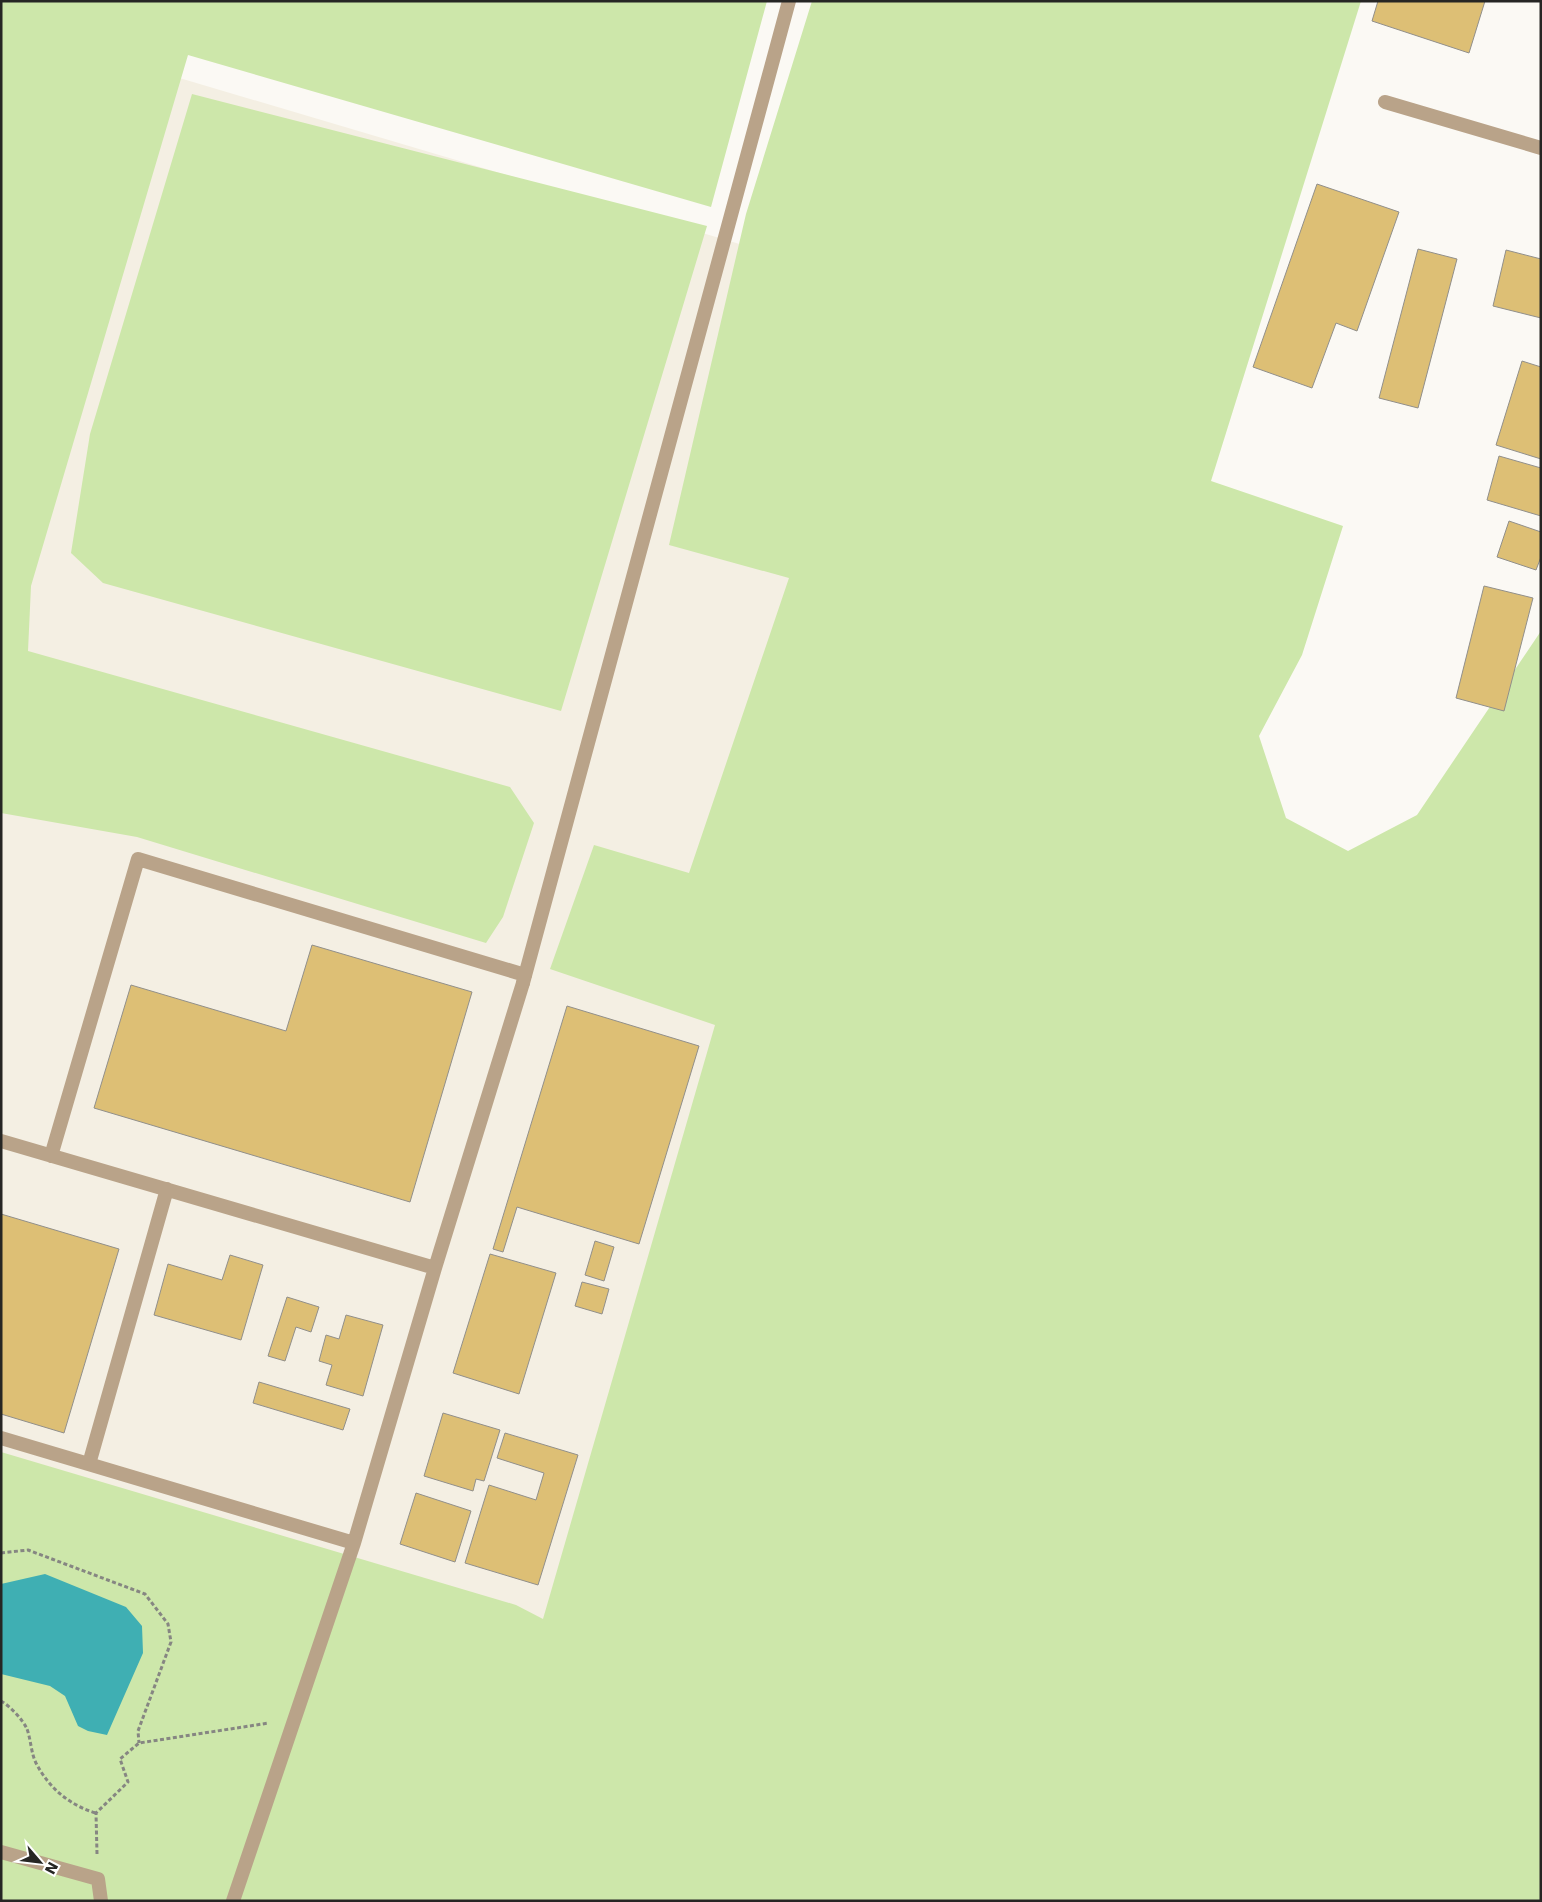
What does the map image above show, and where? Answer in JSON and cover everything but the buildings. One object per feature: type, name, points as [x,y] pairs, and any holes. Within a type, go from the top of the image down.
[{"type":"street","points":[[233,1901],[354,1543],[435,1268],[524,979],[789,1]]},
{"type":"street","points":[[1385,102],[1541,148]]},
{"type":"street","points":[[52,1156],[138,859],[524,979]]},
{"type":"street","points":[[1,1141],[435,1268]]},
{"type":"street","points":[[89,1464],[167,1189]]},
{"type":"street","points":[[1,1438],[354,1543]]},
{"type":"street","points":[[1,1852],[98,1879],[101,1901]]},
{"type":"path","points":[[1,1553],[28,1550],[145,1594],[168,1624],[172,1642],[138,1731],[138,1743]]},
{"type":"path","points":[[1,1701],[7,1704],[26,1728],[35,1762],[54,1790],[80,1808],[96,1813]]},
{"type":"path","points":[[98,1879],[96,1813],[128,1782],[120,1759],[138,1743],[294,1720]]},
{"type":"shaded area","points":[[156,71],[949,306],[474,1901],[1,1901],[1,405]]},
{"type":"green space","points":[[1,1],[767,1],[711,207],[188,55],[31,586],[28,651],[510,787],[534,823],[503,917],[486,943],[137,837],[1,813]]},
{"type":"green space","points":[[812,1],[1361,1],[1211,481],[1343,526],[1302,655],[1259,736],[1286,818],[1348,851],[1417,815],[1541,631],[1541,1901],[1,1901],[1,1452],[516,1605],[543,1619],[715,1025],[550,969],[594,845],[689,873],[789,578],[669,545],[746,214]]},
{"type":"green space","points":[[192,94],[707,226],[561,711],[103,583],[71,553],[90,434]]},
{"type":"water","points":[[45,1574],[126,1607],[142,1626],[143,1653],[107,1735],[88,1731],[78,1726],[65,1696],[50,1686],[1,1674],[1,1584]]}]
